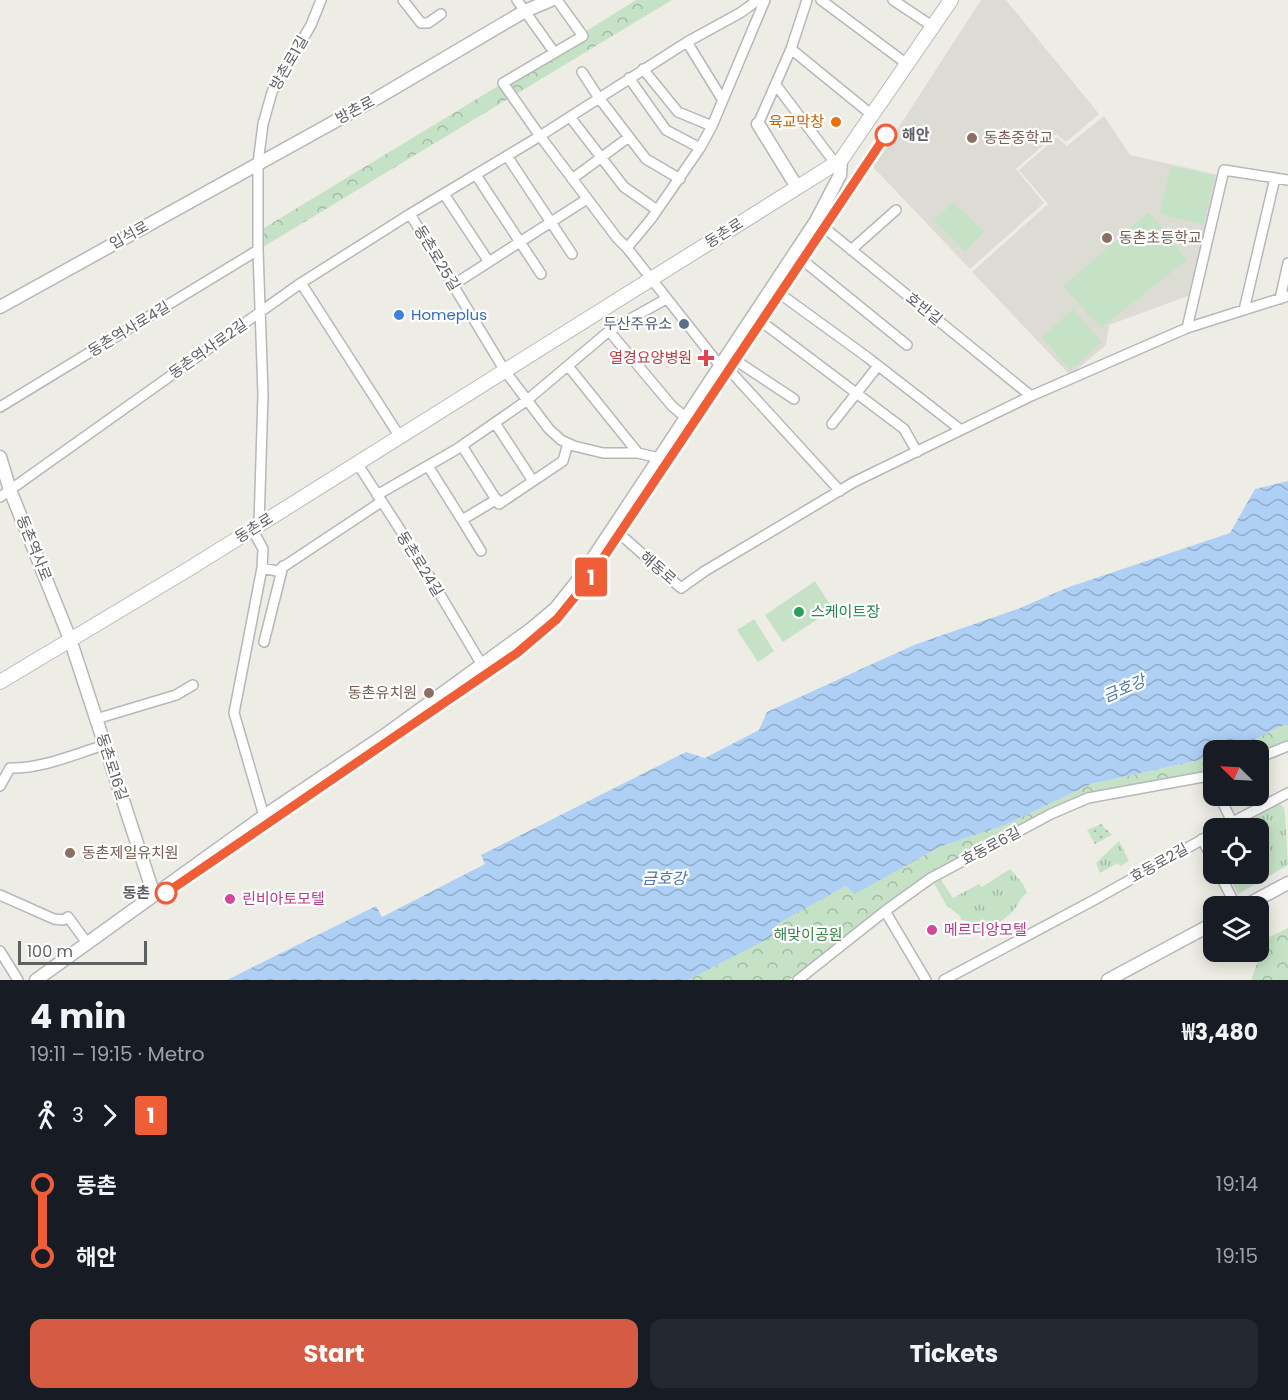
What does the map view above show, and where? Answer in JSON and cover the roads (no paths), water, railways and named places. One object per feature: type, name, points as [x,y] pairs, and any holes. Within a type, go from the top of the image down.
[{"type":"main road","name":"동촌로","points":[[0,681],[255,527],[838,161],[951,0]]},
{"type":"street","name":"방촌로1길","points":[[258,163],[263,124],[272,92],[311,25],[321,0]]},
{"type":"street","points":[[403,0],[421,23],[428,23],[441,14]]},
{"type":"street","points":[[517,0],[554,52]]},
{"type":"street","name":"방촌로","points":[[258,163],[379,97],[525,12],[551,0]]},
{"type":"street","points":[[557,0],[583,36],[503,83],[587,199],[666,299],[840,491],[1031,396],[1187,328],[1284,297],[1288,263]]},
{"type":"street","name":"동촌로25길","points":[[505,371],[410,214],[758,0]]},
{"type":"street","points":[[627,248],[680,179],[700,148],[712,126],[765,0]]},
{"type":"street","points":[[797,187],[758,124],[791,49],[807,0]]},
{"type":"street","points":[[821,0],[907,64]]},
{"type":"street","points":[[893,0],[932,26]]},
{"type":"street","points":[[687,42],[722,99]]},
{"type":"street","points":[[791,49],[872,115]]},
{"type":"street","points":[[644,69],[678,112],[712,126]]},
{"type":"street","points":[[582,72],[646,159],[680,179]]},
{"type":"street","points":[[629,78],[666,130],[700,148]]},
{"type":"street","points":[[36,980],[264,816],[385,735],[531,629],[556,608],[579,579],[685,417],[724,363],[816,222],[840,175],[838,161],[776,85]]},
{"type":"street","points":[[570,117],[624,187],[657,210]]},
{"type":"street","points":[[572,179],[629,136]]},
{"type":"street","points":[[507,156],[572,254]]},
{"type":"street","points":[[258,163],[258,250],[263,394],[255,527],[263,549],[262,568],[234,713],[264,816]]},
{"type":"street","name":"입석로","points":[[0,307],[258,163]]},
{"type":"street","points":[[1187,328],[1224,170],[1288,180]]},
{"type":"street","points":[[476,175],[541,274]]},
{"type":"street","points":[[1244,310],[1275,178]]},
{"type":"street","points":[[444,194],[489,262]]},
{"type":"street","points":[[453,285],[587,199]]},
{"type":"street","points":[[851,250],[896,210]]},
{"type":"street","name":"동촌역사로2길","points":[[5,494],[301,283],[410,214]]},
{"type":"street","name":"호반길","points":[[816,222],[1031,396]]},
{"type":"street","name":"동촌역사로4길","points":[[0,407],[258,250]]},
{"type":"street","points":[[795,254],[907,345]]},
{"type":"street","points":[[301,283],[400,436]]},
{"type":"street","points":[[772,288],[961,430]]},
{"type":"street","points":[[262,568],[277,571],[379,498],[462,446],[526,401],[609,331],[666,299]]},
{"type":"street","points":[[754,316],[904,429],[917,452]]},
{"type":"street","points":[[609,331],[656,388],[685,417]]},
{"type":"street","points":[[724,363],[794,399]]},
{"type":"street","points":[[568,366],[639,453]]},
{"type":"street","points":[[832,424],[878,366]]},
{"type":"street","points":[[505,371],[549,429],[568,443],[603,453],[639,453],[659,458]]},
{"type":"street","points":[[495,423],[533,481]]},
{"type":"street","points":[[462,446],[500,504],[563,461],[568,443]]},
{"type":"street","name":"동촌역사로","points":[[0,457],[5,494],[70,639]]},
{"type":"street","name":"동촌로24길","points":[[357,463],[419,559],[482,665]]},
{"type":"street","points":[[428,466],[481,551]]},
{"type":"street","name":"해동로","points":[[613,528],[681,588],[705,571],[840,491]]},
{"type":"street","points":[[462,520],[497,499]]},
{"type":"street","points":[[264,642],[283,566]]},
{"type":"street","points":[[255,606],[272,609]]},
{"type":"street","name":"동촌로16길","points":[[70,639],[154,895]]},
{"type":"street","points":[[96,719],[176,695],[193,685]]},
{"type":"street","points":[[0,786],[5,767],[25,769],[41,766],[105,745]]},
{"type":"street","points":[[1269,754],[1288,746]]},
{"type":"street","name":"효동로6길","points":[[798,980],[885,911],[931,878],[1051,814],[1088,798],[1203,780]]},
{"type":"street","points":[[1240,818],[1288,793]]},
{"type":"street","name":"효동로2길","points":[[944,980],[1202,839]]},
{"type":"street","points":[[1264,896],[1288,883]]},
{"type":"street","points":[[0,895],[54,919],[63,920],[68,917],[87,943]]},
{"type":"street","points":[[885,911],[926,980]]},
{"type":"street","points":[[1108,980],[1203,929]]},
{"type":"street","points":[[0,951],[18,980]]},
{"type":"water","name":"금호강","points":[[1288,481],[1288,725],[1281,726],[1254,740],[1203,740],[1203,759],[1091,784],[1005,825],[939,847],[855,894],[846,886],[777,924],[781,932],[688,980],[227,980],[376,906],[382,917],[485,864],[481,855],[686,752],[705,758],[759,730],[767,712],[914,645],[1020,608],[1069,587],[1230,533],[1255,489]]},
{"type":"metro line","name":"1","points":[[166,893],[517,653],[557,619],[587,582],[886,135]]},
{"type":"place","name":"육교막창","points":[[836,122]]},
{"type":"place","name":"해안","points":[[886,135]]},
{"type":"place","name":"동촌중학교","points":[[972,138]]},
{"type":"place","name":"동촌초등학교","points":[[1107,238]]},
{"type":"place","name":"Homeplus","points":[[399,315]]},
{"type":"place","name":"두산주유소","points":[[684,324]]},
{"type":"place","name":"열경요양병원","points":[[706,358]]},
{"type":"place","name":"스케이트장","points":[[799,612]]},
{"type":"place","name":"동촌유치원","points":[[429,693]]},
{"type":"place","name":"동촌제일유치원","points":[[70,853]]},
{"type":"place","name":"동촌","points":[[166,893]]},
{"type":"place","name":"린비아토모텔","points":[[230,899]]},
{"type":"place","name":"메르디앙모텔","points":[[932,930]]},
{"type":"park label","name":"해맞이공원","points":[[808,935]]}]
